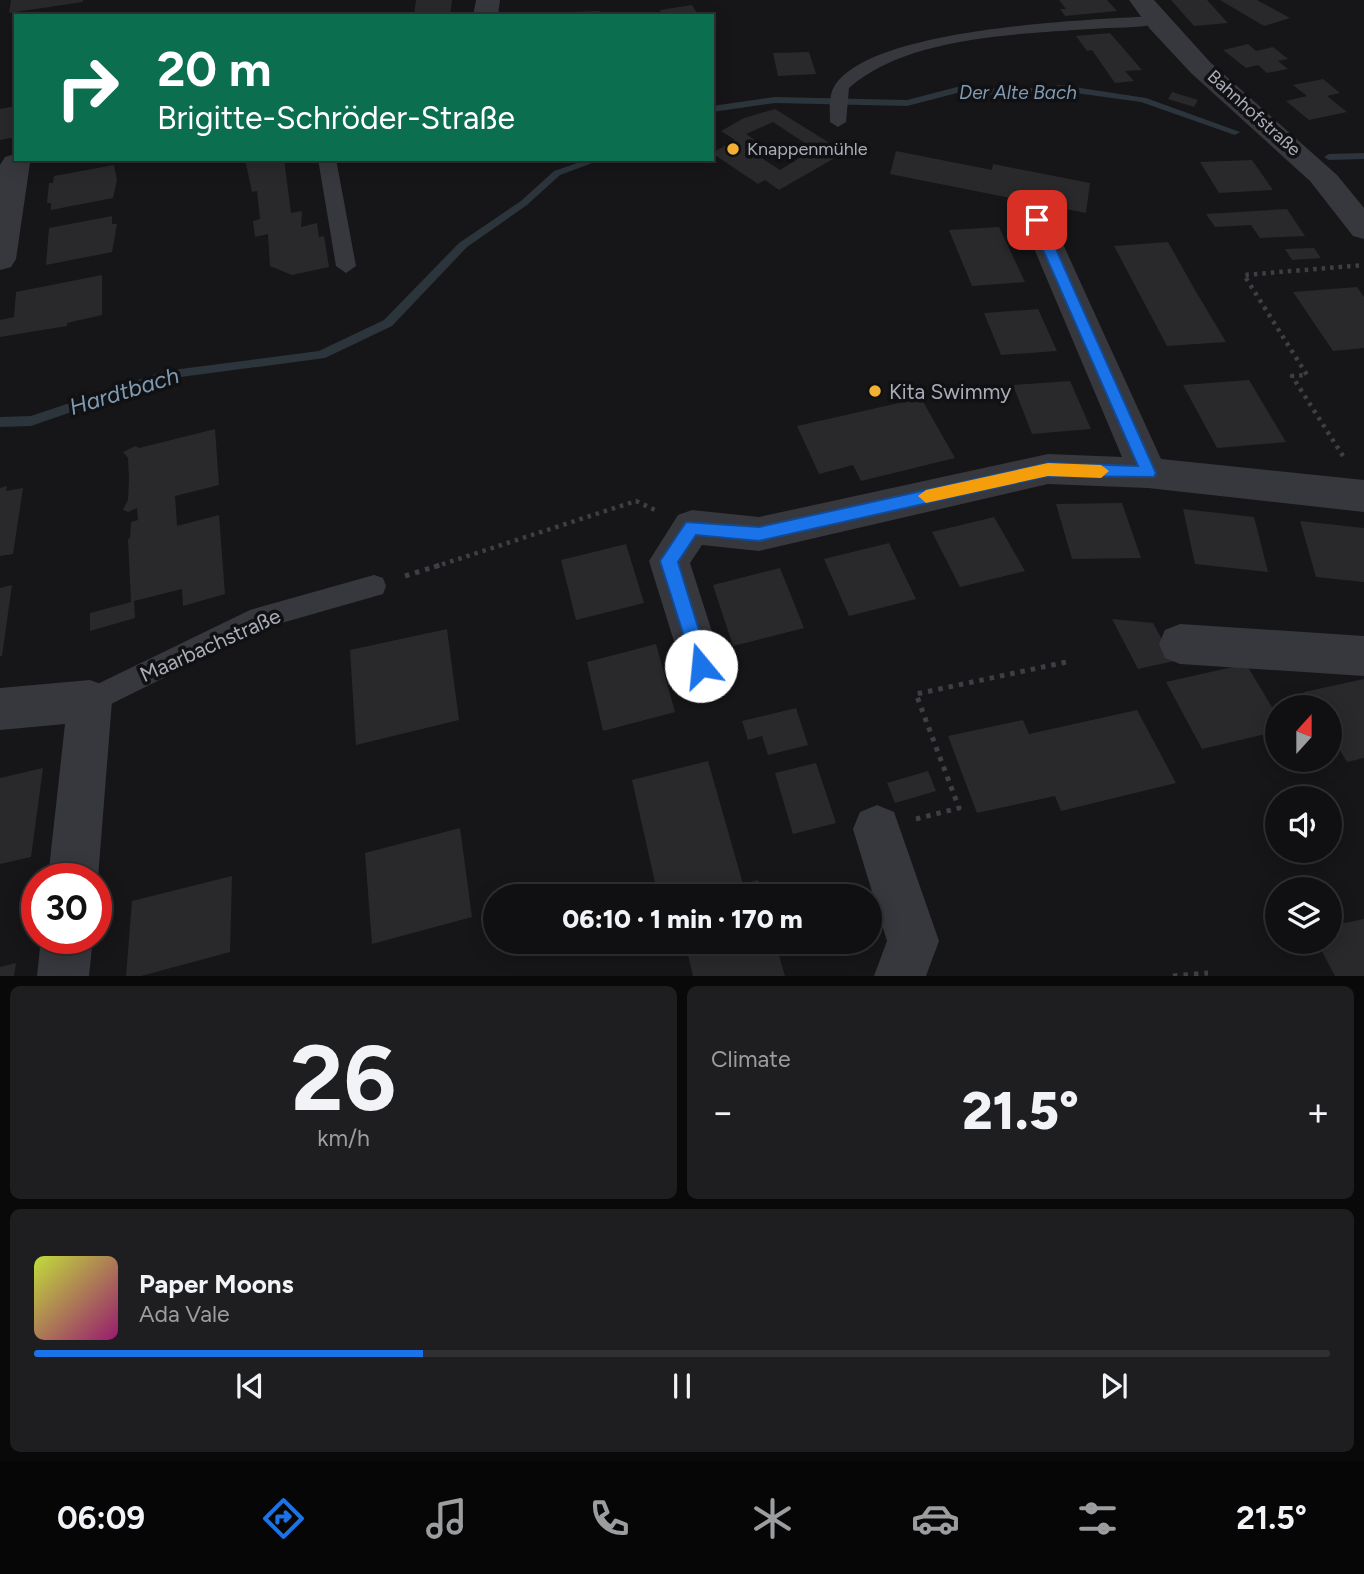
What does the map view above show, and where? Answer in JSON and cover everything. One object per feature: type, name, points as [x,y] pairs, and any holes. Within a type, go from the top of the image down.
[{"type":"street","name":"Bahnhofstraße","points":[[1148,10],[1213,77],[1316,170],[1364,229]]},
{"type":"street","points":[[0,259],[17,163]]},
{"type":"street","points":[[1037,220],[1148,473]]},
{"type":"street","points":[[701,666],[669,561],[692,527],[759,534],[1048,470],[1357,481]]},
{"type":"street","points":[[1180,644],[1364,656]]},
{"type":"street","points":[[74,863],[90,701]]},
{"type":"street","name":"Maarbachstraße","points":[[0,709],[90,701]]},
{"type":"street","points":[[877,829],[913,941],[900,975]]},
{"type":"street","points":[[63,975],[65,954]]},
{"type":"lane","points":[[838,117],[838,94],[856,71],[944,40],[1148,10]]},
{"type":"lane","points":[[327,161],[346,266]]},
{"type":"lane","name":"Maarbachstraße","points":[[90,701],[259,618],[374,586]]},
{"type":"path","points":[[1357,481],[1292,376],[1307,375],[1244,275],[1364,265]]},
{"type":"path","points":[[374,586],[636,501],[692,527]]},
{"type":"path","points":[[877,829],[959,808],[916,694],[1071,661]]},
{"type":"path","points":[[1172,975],[1208,973]]},
{"type":"building","points":[[11,0],[83,0],[83,2],[9,13]]},
{"type":"building","points":[[416,0],[452,0],[450,14],[414,14]]},
{"type":"building","points":[[1059,0],[1107,0],[1117,11],[1065,16],[1060,9],[1066,9]]},
{"type":"building","points":[[1171,0],[1207,0],[1228,23],[1194,26]]},
{"type":"building","points":[[1220,0],[1257,0],[1290,18],[1264,26]]},
{"type":"building","points":[[692,5],[698,14],[659,14],[660,10]]},
{"type":"building","points":[[600,11],[600,14],[570,14]]},
{"type":"building","points":[[567,12],[567,14],[516,14]]},
{"type":"building","points":[[1110,33],[1142,70],[1125,71],[1134,81],[1115,83],[1092,50],[1087,51],[1076,36]]},
{"type":"building","points":[[1248,44],[1256,51],[1273,47],[1288,59],[1278,61],[1288,69],[1267,73],[1258,65],[1246,68],[1223,50]]},
{"type":"building","points":[[809,52],[816,74],[778,76],[773,53]]},
{"type":"building","points":[[1323,79],[1340,93],[1327,96],[1347,112],[1309,120],[1286,101],[1307,96],[1293,85]]},
{"type":"building","points":[[1172,92],[1198,100],[1194,107],[1168,99]]},
{"type":"building","points":[[14,106],[14,137],[0,140],[0,109]]},
{"type":"building","name":"Knappenmühle","points":[[775,109],[828,142],[840,155],[779,190],[765,180],[758,184],[714,154],[735,140],[721,131],[744,118]],"holes":[[[773,122],[814,149],[780,170],[748,149],[759,143],[746,134]]]},
{"type":"building","points":[[896,151],[992,170],[993,164],[1090,183],[1086,213],[890,174]]},
{"type":"building","points":[[1252,160],[1273,190],[1219,193],[1200,162]]},
{"type":"building","points":[[245,161],[284,161],[291,213],[302,211],[301,227],[317,223],[319,237],[324,236],[329,267],[292,275],[270,266],[268,234],[255,237],[253,221],[260,219],[257,191],[252,192]]},
{"type":"building","points":[[114,165],[117,180],[113,198],[51,210],[51,203],[47,203],[49,183],[53,183],[54,176]]},
{"type":"building","points":[[1287,209],[1305,236],[1260,238],[1251,225],[1215,227],[1206,214]]},
{"type":"building","points":[[112,216],[112,224],[117,224],[112,252],[46,265],[49,228]]},
{"type":"building","points":[[999,227],[1025,282],[972,286],[949,230]]},
{"type":"building","points":[[1168,242],[1226,342],[1167,346],[1114,246]]},
{"type":"building","points":[[1314,248],[1321,258],[1292,260],[1285,249]]},
{"type":"building","points":[[102,275],[102,315],[67,323],[67,326],[0,337],[0,320],[14,317],[16,292]]},
{"type":"building","points":[[1357,287],[1364,297],[1364,348],[1333,351],[1293,292]]},
{"type":"building","points":[[1038,309],[1057,351],[1001,355],[984,313]]},
{"type":"building","points":[[1249,380],[1286,442],[1217,448],[1183,385]]},
{"type":"building","points":[[1070,381],[1091,429],[1032,434],[1013,385]]},
{"type":"building","name":"Kita Swimmy","points":[[921,398],[955,458],[861,481],[853,465],[819,474],[797,426]]},
{"type":"building","points":[[215,429],[219,485],[175,496],[177,526],[219,515],[225,594],[183,606],[182,589],[134,601],[135,618],[90,631],[90,613],[131,602],[128,539],[131,522],[138,520],[137,508],[128,512],[123,510],[128,500],[129,479],[128,458],[123,452],[135,446],[139,448]]},
{"type":"building","points":[[7,486],[6,491],[23,488],[13,554],[0,556],[0,488]]},
{"type":"building","points":[[1122,503],[1141,558],[1072,559],[1056,504]]},
{"type":"building","points":[[1183,509],[1254,517],[1268,572],[1195,564]]},
{"type":"building","points":[[994,517],[1025,571],[960,587],[932,532]]},
{"type":"building","points":[[1300,521],[1364,528],[1364,582],[1316,577]]},
{"type":"building","points":[[889,543],[916,599],[849,616],[824,559]]},
{"type":"building","points":[[626,544],[644,603],[576,620],[561,560]]},
{"type":"building","points":[[780,568],[804,628],[733,646],[713,585]]},
{"type":"building","points":[[12,585],[2,656],[0,656],[0,588]]},
{"type":"building","points":[[1112,619],[1153,623],[1174,661],[1138,669]]},
{"type":"building","points":[[447,629],[459,720],[356,745],[350,650]]},
{"type":"building","points":[[656,644],[675,712],[603,731],[587,662]]},
{"type":"building","points":[[1246,664],[1265,695],[1265,734],[1202,749],[1166,682]]},
{"type":"building","points":[[1364,679],[1364,758],[1347,762],[1342,754],[1342,695],[1306,695],[1304,692]]},
{"type":"building","points":[[796,708],[808,745],[768,755],[762,736],[748,740],[742,721]]},
{"type":"building","points":[[1137,710],[1176,783],[1061,811],[1055,796],[977,813],[948,736],[1023,720],[1029,734]]},
{"type":"building","points":[[708,761],[743,884],[655,884],[632,780]]},
{"type":"building","points":[[816,763],[836,823],[793,834],[775,773]]},
{"type":"building","points":[[43,768],[31,857],[0,864],[0,778]]},
{"type":"building","points":[[928,771],[936,791],[895,803],[887,783]]},
{"type":"building","points":[[460,828],[472,917],[372,944],[365,853]]},
{"type":"building","points":[[232,876],[230,952],[141,976],[126,976],[132,901]]},
{"type":"building","points":[[758,880],[759,884],[743,884]]},
{"type":"building","points":[[1364,919],[1364,976],[1335,976],[1323,954],[1342,954],[1342,924]]},
{"type":"building","points":[[688,954],[779,954],[785,976],[693,976]]},
{"type":"building","points":[[16,963],[14,976],[0,976],[0,967]]},
{"type":"waterway","name":"Der Alte Bach","points":[[714,109],[775,100],[907,103],[961,89],[1011,93],[1061,88],[1143,100],[1235,132]]},
{"type":"waterway","name":"Der Alte Bach","points":[[1329,157],[1364,156]]},
{"type":"waterway","name":"Der Alte Bach","points":[[0,422],[31,421],[165,375],[321,355],[388,323],[463,245],[524,203],[557,173],[593,161]]},
{"type":"slow traffic","points":[[926,496],[1048,470],[1101,471]]},
{"type":"place","name":"Knappenmühle","points":[[733,149]]},
{"type":"place","name":"Kita Swimmy","points":[[875,391]]},
{"type":"route","points":[[701,666],[669,561],[692,527],[759,534],[1048,470],[1148,473],[1037,220]]},
{"type":"water label","name":"Hardtbach","points":[[124,391]]}]
